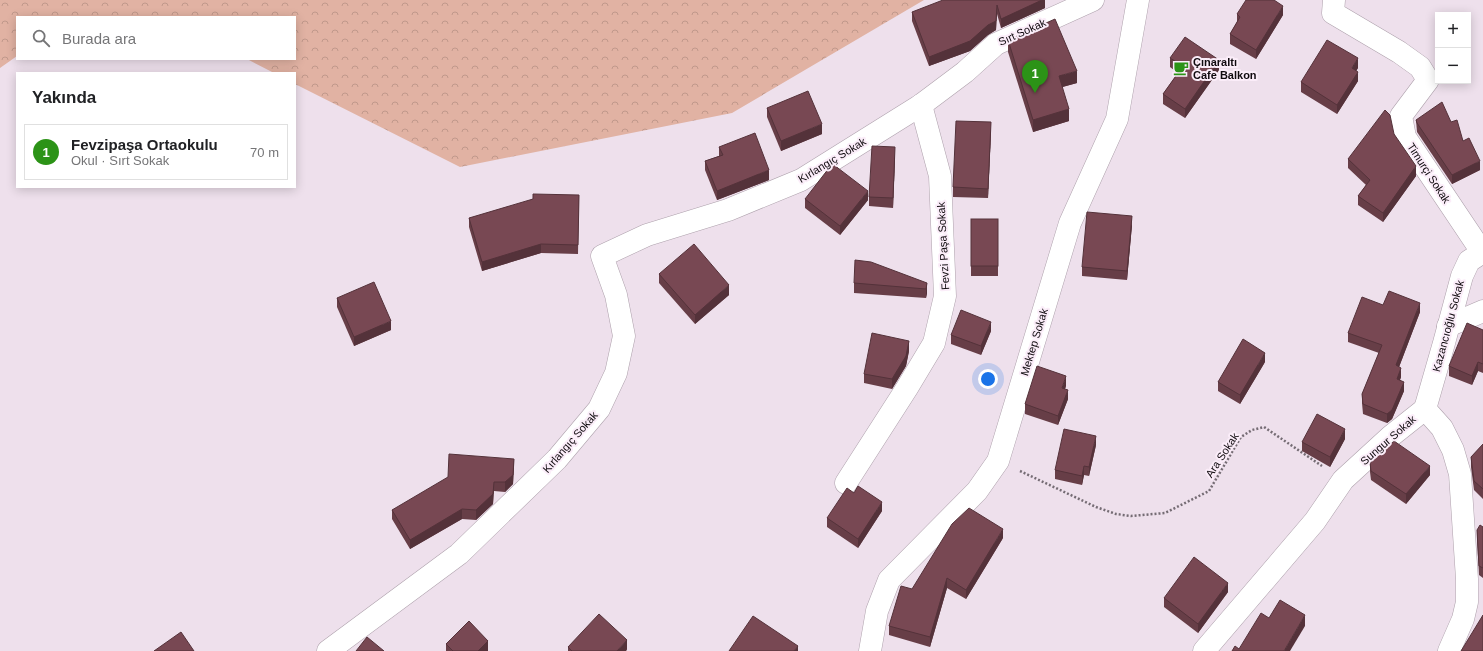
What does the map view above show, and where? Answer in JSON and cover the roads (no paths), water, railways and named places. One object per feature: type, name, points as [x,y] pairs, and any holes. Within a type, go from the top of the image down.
[{"type":"street","name":"Sırt Sokak","points":[[921,105],[965,72],[996,44],[1093,0]]},
{"type":"street","name":"Mektep Sokak","points":[[870,651],[877,611],[889,580],[977,491],[998,461],[1070,223],[1117,119],[1138,0]]},
{"type":"street","name":"Timurçi Sokak","points":[[1334,6],[1420,66],[1428,80],[1401,116],[1405,137],[1483,252]]},
{"type":"street","name":"Fevzi Paşa Sokak","points":[[846,483],[908,388],[934,343],[945,296],[940,176],[921,105]]},
{"type":"street","name":"Kırlangıç Sokak","points":[[328,651],[459,554],[557,459],[599,409],[616,373],[624,336],[616,295],[602,256],[647,235],[728,210],[801,180],[921,105]]},
{"type":"street","name":"Kazancıoğlu Sokak","points":[[1425,409],[1462,276],[1469,261],[1483,252]]},
{"type":"street","points":[[1448,326],[1483,310]]},
{"type":"street","name":"Sungur Sokak","points":[[1204,651],[1315,521],[1342,480],[1391,436],[1425,409],[1442,428],[1453,450],[1460,474],[1467,579],[1467,602],[1463,619],[1449,651]]},
{"type":"place","name":"Çınaraltı Cafe Balkon","points":[[1181,68]]},
{"type":"place","name":"Fevzipaşa Ortaokulu","points":[[1035,93]]}]
